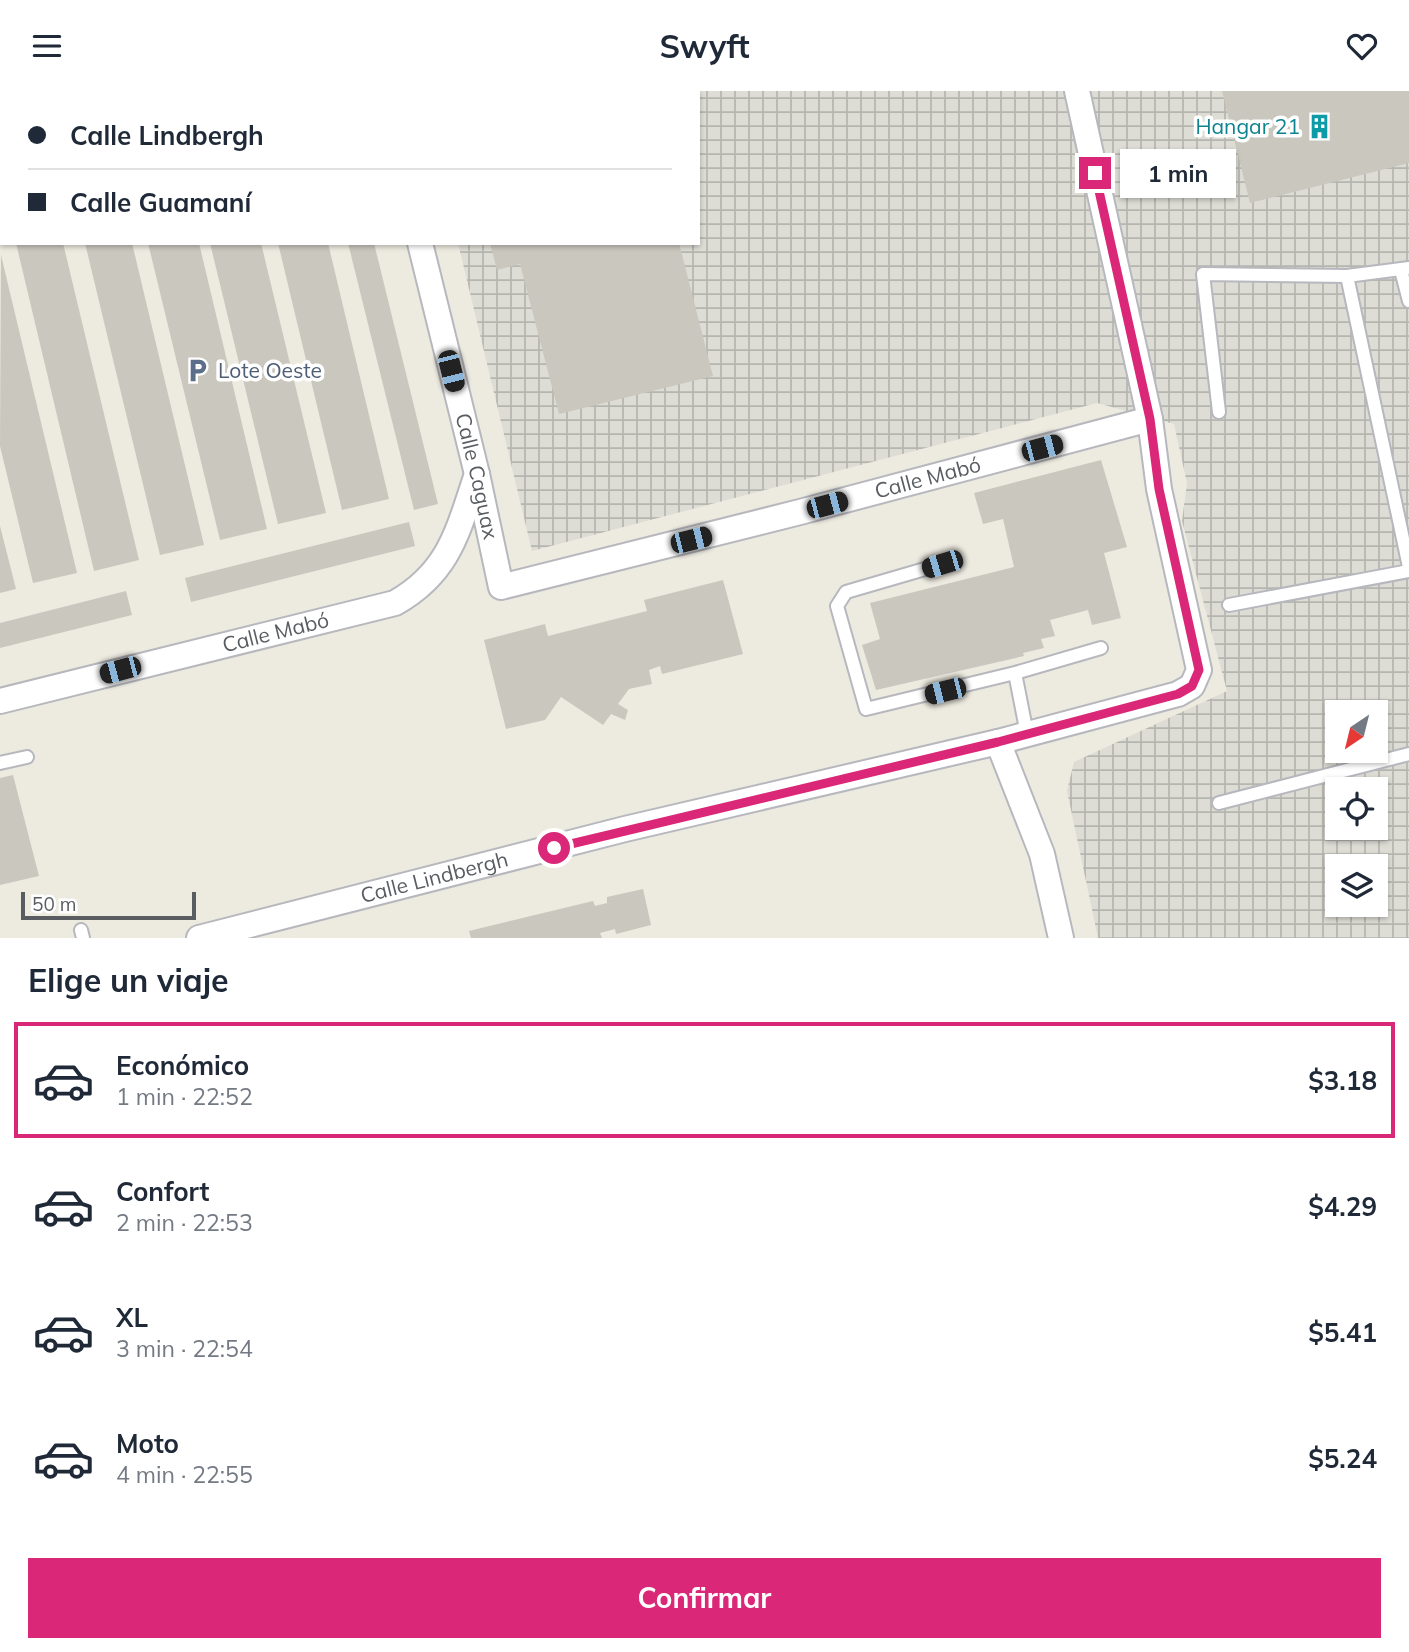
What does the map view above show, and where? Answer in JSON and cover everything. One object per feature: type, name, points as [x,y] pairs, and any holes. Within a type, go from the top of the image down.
[{"type":"street","name":"Calle Lindbergh","points":[[199,938],[625,829],[998,742],[1178,694],[1192,686],[1199,670],[1159,489],[1150,419],[1077,91]]},
{"type":"street","name":"Calle Caguax","points":[[420,245],[477,474],[501,587]]},
{"type":"street","name":"Calle Mabó","points":[[501,587],[800,512],[1150,419]]},
{"type":"street","name":"Calle Mabó","points":[[0,701],[395,603],[419,589],[436,573],[457,531],[477,474]]},
{"type":"street","points":[[998,742],[1042,854],[1061,938]]},
{"type":"lane","points":[[1219,412],[1203,274],[1347,276],[1405,269],[1409,301]]},
{"type":"lane","points":[[1229,605],[1409,569],[1347,276]]},
{"type":"lane","points":[[942,564],[846,592],[837,606],[866,709],[1014,673],[1101,648]]},
{"type":"lane","points":[[1014,673],[1027,734]]},
{"type":"lane","points":[[1219,803],[1409,754]]},
{"type":"lane","points":[[0,763],[27,757]]},
{"type":"shaded area","points":[[700,91],[1409,91],[1409,938],[1098,938],[1067,791],[1074,762],[1227,691],[1182,521],[1187,483],[1174,424],[1097,403],[532,551],[458,245],[700,245]]},
{"type":"building","name":"Hangar 21","points":[[1222,91],[1409,91],[1409,163],[1250,203]]},
{"type":"building","points":[[16,245],[63,245],[139,560],[94,571]]},
{"type":"building","points":[[85,245],[132,245],[204,545],[160,555]]},
{"type":"building","points":[[148,245],[199,245],[267,529],[220,540]]},
{"type":"building","points":[[210,245],[261,245],[326,513],[278,524]]},
{"type":"building","points":[[278,245],[328,245],[389,499],[342,510]]},
{"type":"building","points":[[348,245],[374,245],[438,504],[414,510]]},
{"type":"building","points":[[491,245],[680,245],[713,376],[559,414],[520,264],[497,270]]},
{"type":"building","points":[[1,255],[77,573],[33,583],[0,446]]},
{"type":"building","points":[[1101,460],[1127,547],[1104,553],[1121,618],[1092,625],[1088,610],[1050,620],[1055,636],[1041,639],[1044,648],[1023,653],[1024,656],[876,690],[862,645],[880,639],[870,603],[1014,567],[1003,519],[983,524],[974,493]]},
{"type":"building","points":[[409,522],[415,546],[191,602],[185,578]]},
{"type":"building","points":[[0,526],[16,589],[0,593]]},
{"type":"building","points":[[723,580],[743,654],[662,674],[660,666],[649,670],[652,684],[629,689],[618,704],[628,710],[625,720],[611,714],[603,725],[561,697],[545,720],[506,729],[484,640],[545,624],[548,636],[647,611],[644,600]]},
{"type":"building","points":[[126,591],[132,615],[0,648],[0,623]]},
{"type":"building","points":[[13,775],[39,876],[0,885],[0,778]]},
{"type":"building","points":[[643,889],[651,925],[616,934],[615,929],[600,933],[602,938],[471,938],[469,931],[593,901],[595,906],[607,903],[607,897]]},
{"type":"place","name":"Hangar 21","points":[[1320,127]]},
{"type":"place","name":"Lote Oeste","points":[[198,371]]},
{"type":"route","points":[[554,848],[1027,734],[1178,694],[1192,686],[1199,670],[1159,489],[1150,419],[1095,173]]}]
